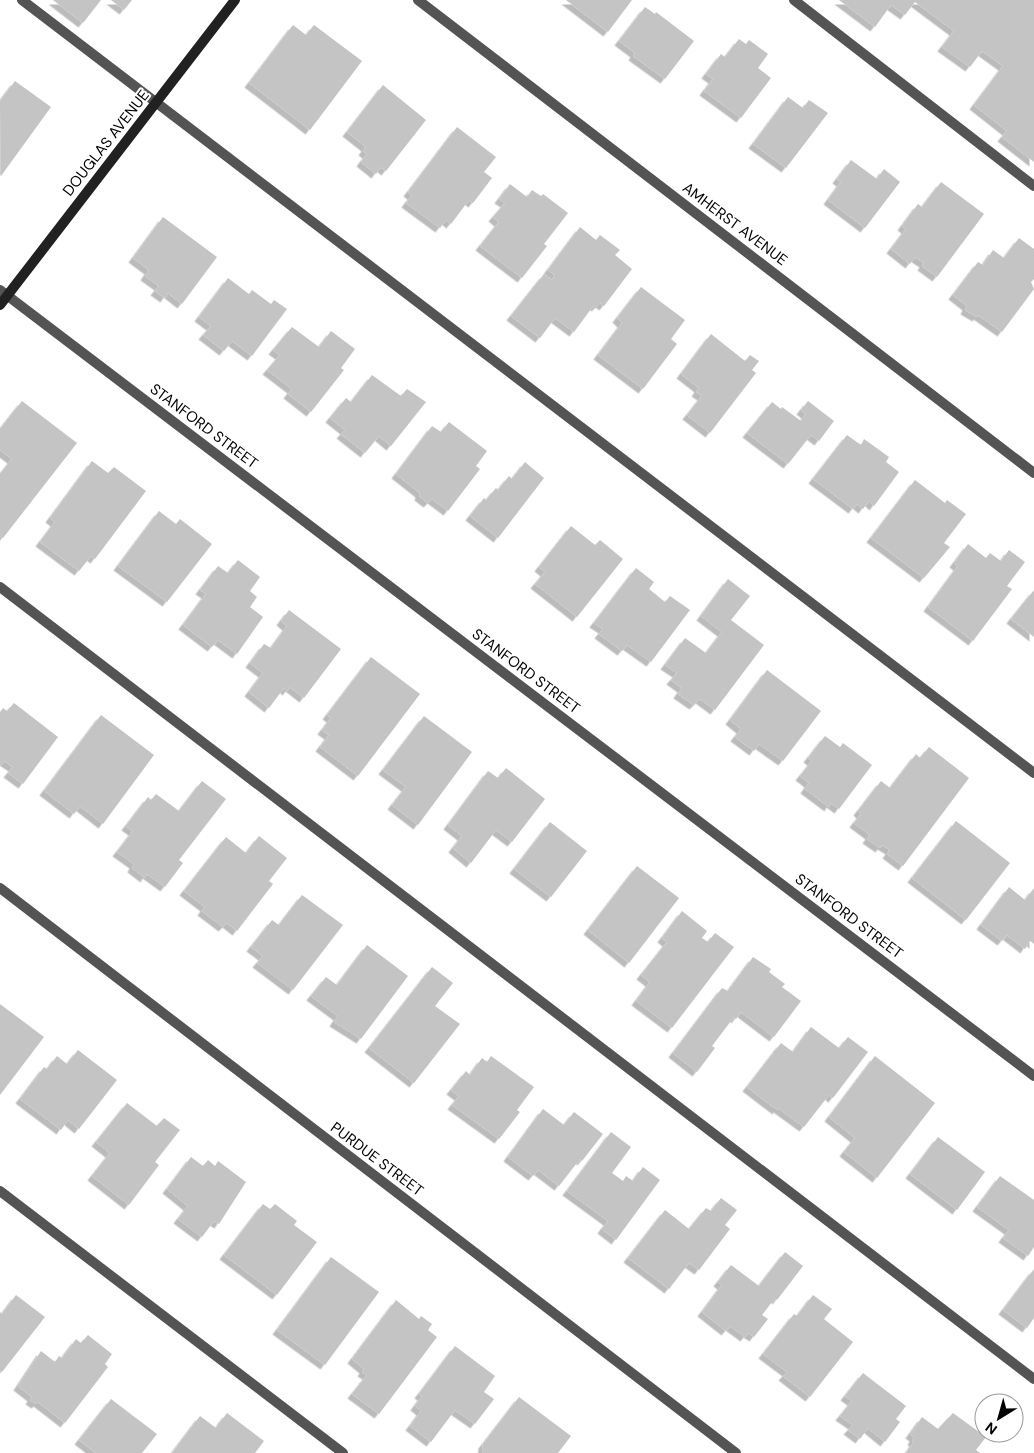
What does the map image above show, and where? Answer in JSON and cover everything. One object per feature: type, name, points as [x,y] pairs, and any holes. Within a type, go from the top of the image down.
[{"type":"street","points":[[22,0],[1034,774]]},
{"type":"street","name":"DOUGLAS AVENUE","points":[[0,305],[4,293],[235,0]]},
{"type":"street","name":"AMHERST AVENUE","points":[[418,0],[1034,472]]},
{"type":"street","points":[[794,0],[1034,186]]},
{"type":"street","name":"STANFORD STREET","points":[[4,293],[1034,1076]]},
{"type":"street","points":[[0,587],[1034,1379]]},
{"type":"street","name":"PURDUE STREET","points":[[0,888],[736,1453]]},
{"type":"street","points":[[0,1191],[343,1453]]},
{"type":"building","points":[[53,0],[101,0],[83,23]]},
{"type":"building","points":[[111,0],[132,0],[124,10]]},
{"type":"building","points":[[566,0],[632,0],[608,32]]},
{"type":"building","points":[[839,0],[1034,0],[1034,162],[1002,137],[1007,131],[974,105],[1003,66],[982,51],[970,67],[942,47],[954,31],[915,2],[905,15],[891,5],[875,27]]},
{"type":"building","points":[[645,7],[655,14],[656,12],[694,41],[665,79],[633,56],[635,53],[619,41]]},
{"type":"building","points":[[293,25],[306,35],[314,25],[362,61],[310,130],[249,83]]},
{"type":"building","points":[[739,39],[746,44],[749,40],[768,54],[758,68],[771,78],[741,118],[704,91],[713,79],[706,74],[721,54],[725,57]]},
{"type":"building","points":[[15,81],[51,107],[1,176],[0,101]]},
{"type":"building","points":[[383,85],[426,120],[386,171],[381,167],[376,174],[361,162],[367,154],[363,151],[366,147],[347,132]]},
{"type":"building","points":[[788,97],[803,108],[809,100],[828,113],[786,168],[753,144]]},
{"type":"building","points":[[457,127],[496,157],[484,172],[492,178],[473,203],[469,200],[451,224],[446,220],[440,228],[406,203],[412,195],[408,192]]},
{"type":"building","points":[[851,160],[877,179],[884,169],[900,182],[865,228],[828,200],[841,182],[837,179]]},
{"type":"building","points":[[941,182],[984,214],[937,277],[922,266],[924,263],[915,257],[910,264],[891,249],[906,229],[902,226],[918,204],[922,207]]},
{"type":"building","points":[[510,184],[527,197],[532,190],[541,196],[543,194],[568,213],[544,244],[547,246],[522,278],[480,246],[499,222],[493,217],[505,203],[499,199]]},
{"type":"building","points":[[163,217],[217,257],[182,304],[168,293],[165,298],[155,291],[159,286],[145,276],[149,270],[133,258]]},
{"type":"building","points":[[580,227],[596,240],[600,235],[620,250],[615,255],[632,269],[604,306],[600,303],[596,307],[594,305],[574,332],[555,318],[540,338],[511,316],[544,274],[552,280],[555,275],[548,270]]},
{"type":"building","points":[[1019,238],[1034,249],[1034,279],[1031,282],[1034,289],[1002,332],[978,315],[977,317],[965,310],[967,306],[953,295],[978,262],[983,265],[993,250],[1004,258]]},
{"type":"building","points":[[228,278],[249,294],[252,290],[271,304],[274,300],[287,309],[252,356],[232,341],[224,351],[203,335],[211,326],[199,317]]},
{"type":"building","points":[[641,287],[685,320],[671,339],[677,344],[643,389],[598,355],[622,323],[617,318]]},
{"type":"building","points":[[292,327],[319,347],[331,331],[355,349],[341,368],[344,370],[311,412],[288,394],[292,389],[267,370],[280,355],[273,350]]},
{"type":"building","points":[[711,334],[745,361],[750,355],[759,361],[752,370],[756,373],[710,433],[687,415],[702,396],[696,392],[699,388],[681,374]]},
{"type":"building","points":[[372,375],[401,396],[407,389],[426,402],[391,446],[379,436],[365,453],[341,434],[345,430],[330,418],[346,398],[351,402]]},
{"type":"building","points":[[22,401],[77,443],[3,538],[0,536],[0,474],[12,459],[0,450],[0,429]]},
{"type":"building","points":[[808,401],[834,421],[819,441],[811,435],[788,464],[747,433],[772,402],[801,421],[806,414],[801,410]]},
{"type":"building","points":[[449,422],[487,451],[476,466],[480,469],[448,511],[432,499],[428,503],[419,496],[420,493],[396,474],[432,426],[441,432]]},
{"type":"building","points":[[847,435],[861,445],[864,439],[889,457],[886,462],[899,472],[874,506],[869,501],[863,509],[857,504],[853,509],[813,479]]},
{"type":"building","points":[[92,461],[108,473],[114,467],[146,491],[95,559],[91,556],[79,571],[40,542],[55,522],[50,518]]},
{"type":"building","points":[[525,462],[544,478],[498,538],[470,516],[484,498],[486,500],[496,488],[498,490],[509,476],[512,479]]},
{"type":"building","points":[[915,480],[945,503],[947,500],[966,514],[944,543],[950,547],[924,578],[871,538]]},
{"type":"building","points":[[159,511],[176,524],[180,519],[212,544],[167,602],[118,566]]},
{"type":"building","points":[[571,526],[595,545],[600,540],[623,559],[577,617],[535,584],[545,572],[539,567]]},
{"type":"building","points":[[968,544],[986,558],[990,553],[1001,561],[1009,550],[1025,562],[1007,586],[1012,589],[973,641],[928,607],[958,566],[954,563]]},
{"type":"building","points":[[238,560],[260,577],[250,591],[257,597],[250,607],[263,617],[237,654],[218,640],[212,647],[183,625],[206,594],[200,590],[218,566],[228,573]]},
{"type":"building","points":[[636,568],[654,582],[649,589],[665,602],[670,596],[690,610],[651,662],[627,645],[622,651],[599,634],[603,629],[594,623]]},
{"type":"building","points":[[728,579],[750,596],[731,620],[764,645],[715,710],[700,699],[694,705],[678,694],[682,688],[671,680],[677,673],[665,665],[685,638],[706,653],[722,632],[701,616]]},
{"type":"building","points":[[1034,590],[1034,637],[1011,619]]},
{"type":"building","points":[[289,610],[341,649],[304,698],[290,687],[287,691],[284,688],[269,708],[249,692],[263,673],[250,663],[264,644],[271,648],[287,626],[281,621]]},
{"type":"building","points":[[371,657],[420,694],[358,776],[320,747],[329,735],[322,730],[331,718],[327,715]]},
{"type":"building","points":[[767,670],[821,711],[783,761],[759,744],[754,751],[735,737],[741,729],[730,720]]},
{"type":"building","points":[[14,703],[58,737],[23,784],[8,773],[13,767],[4,761],[0,766],[0,712],[3,708],[7,711]]},
{"type":"building","points":[[101,715],[154,755],[103,824],[80,806],[74,814],[44,791]]},
{"type":"building","points":[[424,716],[472,752],[418,825],[392,805],[406,787],[383,770]]},
{"type":"building","points":[[825,736],[840,747],[843,743],[872,765],[839,809],[831,803],[829,807],[805,789],[809,783],[800,776],[812,761],[808,758]]},
{"type":"building","points":[[929,747],[969,778],[903,866],[887,854],[890,850],[882,845],[880,848],[867,839],[870,835],[854,823],[861,814],[858,811],[881,781],[890,788],[916,754],[920,758]]},
{"type":"building","points":[[506,768],[545,799],[512,842],[496,830],[471,863],[453,848],[462,836],[448,825],[488,771],[498,778]]},
{"type":"building","points":[[202,781],[226,799],[179,860],[183,863],[165,887],[147,874],[145,878],[132,868],[134,864],[117,852],[133,831],[126,826],[148,797],[151,800],[156,794],[179,811]]},
{"type":"building","points":[[956,821],[1010,863],[966,920],[912,878]]},
{"type":"building","points":[[550,822],[587,851],[551,897],[514,869]]},
{"type":"building","points":[[259,836],[287,858],[269,881],[273,884],[237,931],[227,923],[223,927],[202,911],[205,907],[184,891],[226,837],[246,853]]},
{"type":"building","points":[[637,866],[679,898],[629,963],[588,930]]},
{"type":"building","points":[[1009,887],[1025,900],[1034,888],[1034,944],[1030,941],[1025,949],[1007,935],[1002,941],[981,925]]},
{"type":"building","points":[[302,895],[343,925],[293,990],[257,963],[263,956],[251,947],[272,920],[279,925]]},
{"type":"building","points":[[682,911],[707,931],[702,938],[708,942],[715,933],[734,947],[672,1028],[636,1001],[650,982],[641,975],[667,942],[662,938]]},
{"type":"building","points":[[367,945],[408,976],[361,1039],[334,1022],[338,1016],[311,996],[326,977],[337,985]]},
{"type":"building","points":[[753,957],[771,969],[769,972],[785,984],[782,987],[801,1001],[774,1037],[741,1012],[736,1019],[734,1017],[712,1046],[715,1048],[697,1072],[673,1053],[722,988],[728,991]]},
{"type":"building","points":[[432,967],[453,983],[435,1006],[460,1024],[414,1083],[369,1048]]},
{"type":"building","points":[[0,1004],[44,1037],[0,1095]]},
{"type":"building","points":[[811,1027],[839,1048],[848,1037],[868,1052],[833,1098],[829,1095],[804,1127],[778,1108],[777,1110],[747,1087],[781,1043],[793,1052]]},
{"type":"building","points":[[78,1050],[117,1080],[79,1129],[68,1120],[61,1130],[20,1099],[44,1067],[47,1069],[57,1056],[67,1064]]},
{"type":"building","points":[[491,1056],[534,1087],[517,1110],[520,1112],[499,1139],[452,1105],[459,1096],[451,1090],[466,1071],[470,1075],[482,1058],[487,1062]]},
{"type":"building","points":[[875,1056],[935,1103],[877,1178],[844,1152],[855,1138],[829,1117]]},
{"type":"building","points":[[127,1103],[157,1126],[164,1118],[180,1130],[155,1162],[159,1165],[129,1205],[92,1176],[110,1153],[96,1142]]},
{"type":"building","points":[[543,1109],[564,1125],[574,1112],[603,1134],[559,1186],[538,1170],[533,1176],[508,1157]]},
{"type":"building","points":[[611,1132],[631,1147],[612,1173],[623,1181],[626,1176],[633,1181],[643,1167],[660,1180],[616,1240],[602,1229],[608,1221],[567,1191]]},
{"type":"building","points":[[938,1137],[985,1172],[957,1210],[910,1174]]},
{"type":"building","points":[[191,1157],[203,1166],[208,1160],[215,1166],[218,1161],[246,1182],[219,1224],[214,1221],[202,1237],[178,1219],[188,1206],[167,1189]]},
{"type":"building","points":[[1000,1176],[1034,1200],[1034,1247],[1028,1256],[1003,1238],[1009,1230],[977,1207]]},
{"type":"building","points":[[721,1198],[737,1210],[725,1225],[730,1229],[699,1270],[689,1263],[669,1289],[628,1258],[665,1210],[689,1229],[706,1208],[711,1211]]},
{"type":"building","points":[[263,1204],[270,1209],[275,1204],[297,1221],[294,1225],[317,1242],[277,1295],[224,1255]]},
{"type":"building","points":[[785,1252],[803,1266],[777,1300],[775,1298],[762,1315],[768,1319],[754,1337],[748,1333],[745,1337],[730,1326],[726,1331],[702,1312],[722,1285],[718,1282],[731,1265],[759,1286]]},
{"type":"building","points":[[331,1257],[379,1292],[325,1365],[277,1330]]},
{"type":"building","points":[[1034,1269],[1034,1318],[1027,1328],[1003,1310]]},
{"type":"building","points":[[16,1295],[45,1317],[2,1372],[0,1370],[0,1312],[2,1314]]},
{"type":"building","points":[[813,1295],[832,1309],[824,1319],[853,1342],[810,1397],[783,1376],[787,1372],[763,1354],[794,1314],[797,1316]]},
{"type":"building","points":[[396,1300],[419,1319],[421,1316],[432,1324],[428,1330],[437,1337],[379,1414],[352,1394],[367,1375],[362,1372],[364,1369],[352,1359]]},
{"type":"building","points":[[88,1335],[112,1354],[105,1364],[108,1367],[65,1423],[38,1402],[36,1404],[30,1400],[32,1397],[18,1386],[41,1351],[55,1362],[59,1356],[62,1358],[76,1339],[81,1343]]},
{"type":"building","points":[[455,1346],[495,1376],[484,1392],[494,1399],[475,1424],[455,1410],[431,1442],[410,1426],[421,1411],[415,1406],[422,1396],[419,1394]]},
{"type":"building","points":[[863,1373],[906,1406],[896,1419],[900,1422],[885,1442],[868,1428],[860,1439],[848,1430],[853,1425],[840,1416],[852,1401],[845,1396]]},
{"type":"building","points":[[519,1397],[571,1436],[558,1453],[482,1453],[483,1444]]},
{"type":"building","points":[[111,1399],[157,1434],[142,1453],[96,1453],[79,1440]]},
{"type":"building","points":[[227,1413],[264,1441],[255,1453],[172,1453],[200,1416],[216,1428]]},
{"type":"building","points":[[953,1413],[974,1428],[974,1443],[981,1443],[976,1450],[980,1453],[906,1453],[914,1442],[912,1441],[914,1437],[910,1434],[922,1417],[938,1429]]}]
